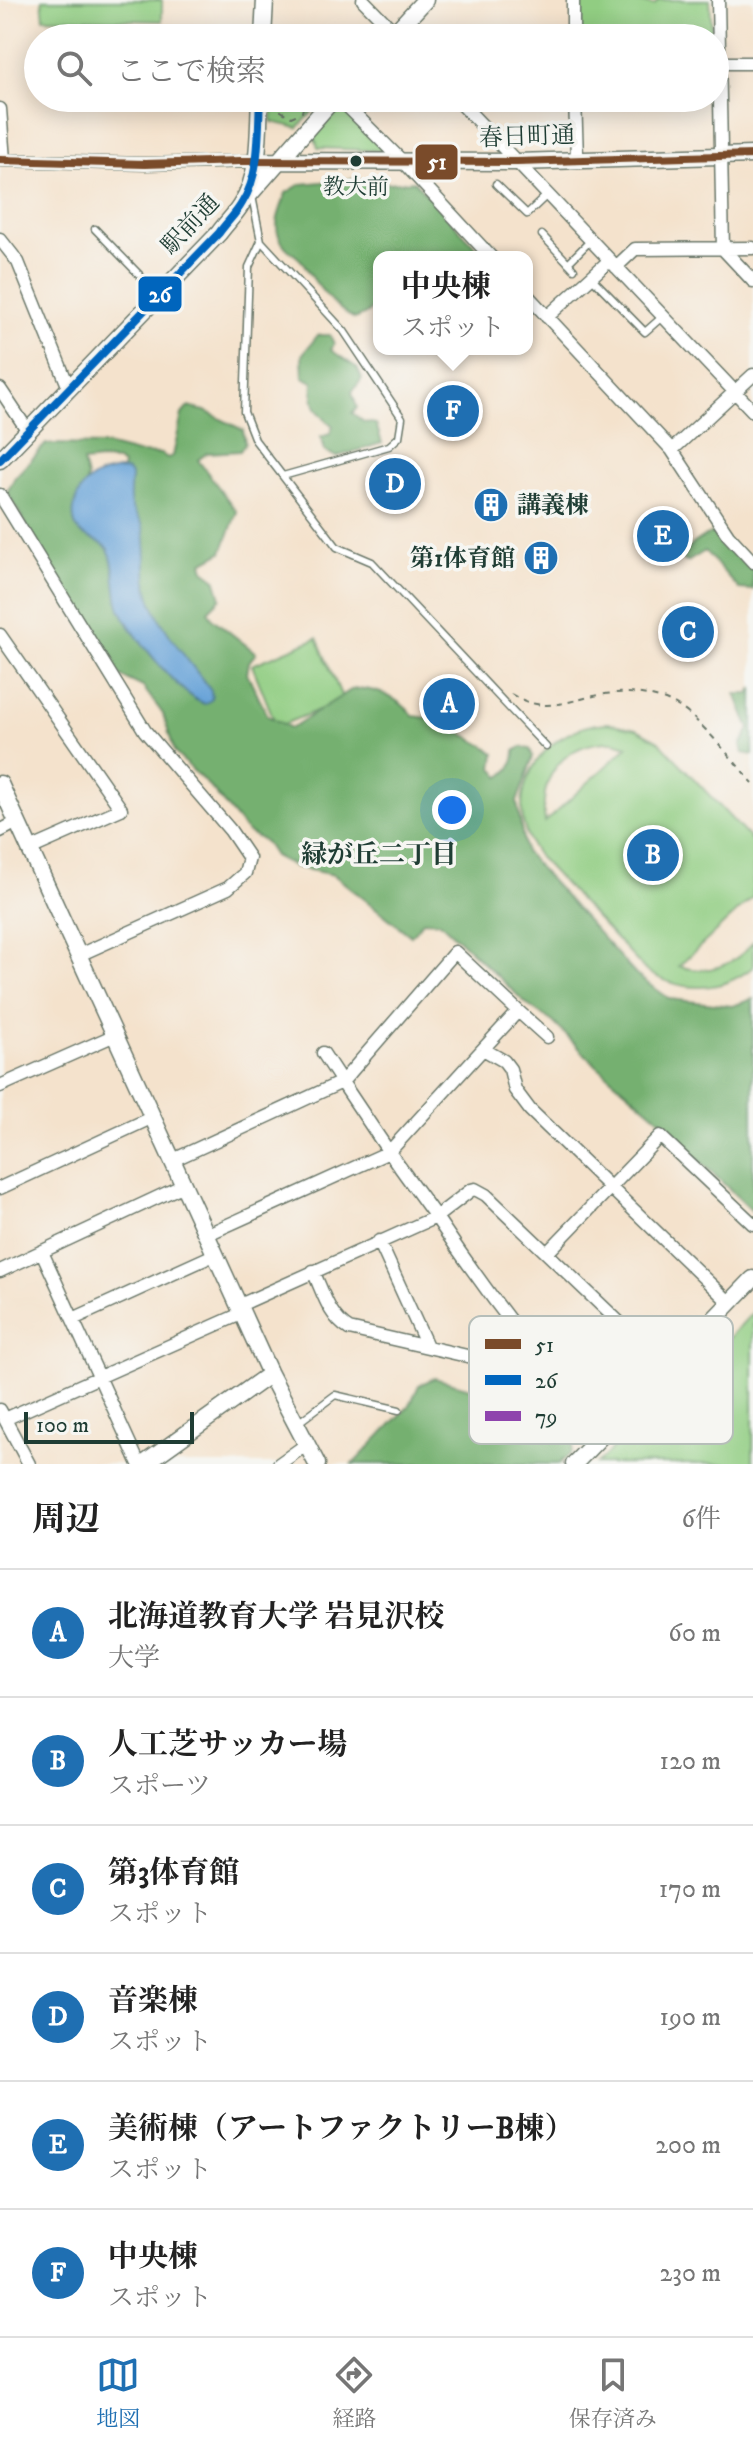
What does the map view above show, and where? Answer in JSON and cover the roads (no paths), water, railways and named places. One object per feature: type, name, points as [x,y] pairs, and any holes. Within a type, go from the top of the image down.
[{"type":"street","points":[[264,24],[265,0]]},
{"type":"street","points":[[363,0],[384,24]]},
{"type":"street","points":[[405,24],[425,0]]},
{"type":"street","points":[[573,0],[573,24]]},
{"type":"street","points":[[718,0],[718,24]]},
{"type":"street","points":[[729,63],[753,63]]},
{"type":"street","points":[[0,109],[2,160],[145,164],[255,161]]},
{"type":"street","name":"駅前通","points":[[1,459],[219,233],[246,199],[255,161],[259,112]]},
{"type":"street","points":[[246,199],[323,112]]},
{"type":"street","points":[[351,112],[403,162],[485,251]]},
{"type":"street","points":[[469,112],[753,411]]},
{"type":"street","points":[[575,112],[577,158]]},
{"type":"street","points":[[720,112],[723,249],[753,281]]},
{"type":"street","name":"春日町通","points":[[255,161],[517,162],[753,155]]},
{"type":"street","points":[[0,239],[18,262],[69,388]]},
{"type":"street","points":[[547,317],[591,277],[635,249],[753,248]]},
{"type":"street","points":[[533,302],[672,450],[728,535],[753,562]]},
{"type":"street","points":[[672,450],[753,375]]},
{"type":"street","points":[[0,389],[28,431]]},
{"type":"street","points":[[0,495],[145,731],[230,830],[249,858],[245,873],[228,888],[79,955]]},
{"type":"street","points":[[0,635],[121,809],[30,849]]},
{"type":"street","points":[[0,784],[270,1374],[317,1464]]},
{"type":"street","points":[[0,831],[17,822]]},
{"type":"street","points":[[173,1160],[342,1082],[455,952],[547,1037]]},
{"type":"street","points":[[208,1234],[389,1152],[518,1011]]},
{"type":"street","points":[[0,1086],[115,1035]]},
{"type":"street","points":[[483,1049],[504,1061],[510,1069],[520,1099],[730,1303]]},
{"type":"street","points":[[323,1053],[505,1316]]},
{"type":"street","points":[[0,1188],[153,1117]]},
{"type":"street","points":[[547,1253],[660,1136],[753,1224]]},
{"type":"street","points":[[0,1271],[184,1185]]},
{"type":"street","points":[[29,1464],[2,1414],[99,1378],[313,1271],[436,1217],[465,1192],[475,1189],[486,1195],[613,1316]]},
{"type":"street","points":[[379,1241],[427,1346]]},
{"type":"street","points":[[42,1252],[141,1464],[270,1374]]},
{"type":"street","points":[[73,1319],[216,1254]]},
{"type":"street","points":[[313,1271],[339,1323],[349,1329],[469,1356]]},
{"type":"street","points":[[717,1316],[753,1279]]},
{"type":"street","points":[[279,1464],[307,1444]]},
{"type":"street","points":[[574,1464],[593,1444]]},
{"type":"lane","points":[[496,184],[527,214],[548,194]]},
{"type":"lane","points":[[246,199],[261,241],[344,331],[402,418],[399,437],[389,446],[283,476]]},
{"type":"lane","points":[[95,229],[158,294]]},
{"type":"lane","points":[[542,235],[574,269]]},
{"type":"lane","points":[[568,263],[591,240]]},
{"type":"lane","points":[[261,241],[249,267],[244,412],[255,440],[337,547],[372,562],[546,747]]},
{"type":"lane","points":[[591,277],[645,332],[663,316]]},
{"type":"lane","points":[[296,1424],[335,1395],[399,1410]]},
{"type":"water","points":[[118,470],[131,475],[131,503],[143,527],[147,582],[152,603],[175,642],[211,691],[212,699],[205,704],[170,677],[134,633],[120,609],[108,549],[82,534],[74,522],[74,506],[85,485],[96,476]]},
{"type":"place","name":"教大前","points":[[356,161]]},
{"type":"place","name":"中央棟","points":[[453,411]]},
{"type":"place","name":"音楽棟","points":[[395,484]]},
{"type":"place","name":"講義棟","points":[[491,505]]},
{"type":"place","name":"美術棟（アートファクトリーB棟）","points":[[663,536]]},
{"type":"place","name":"第1体育館","points":[[541,558]]},
{"type":"place","name":"第3体育館","points":[[688,632]]},
{"type":"place","name":"北海道教育大学 岩見沢校","points":[[449,704]]},
{"type":"place","name":"人工芝サッカー場","points":[[653,855]]},
{"type":"district","name":"緑が丘二丁目","points":[[379,854]]}]
